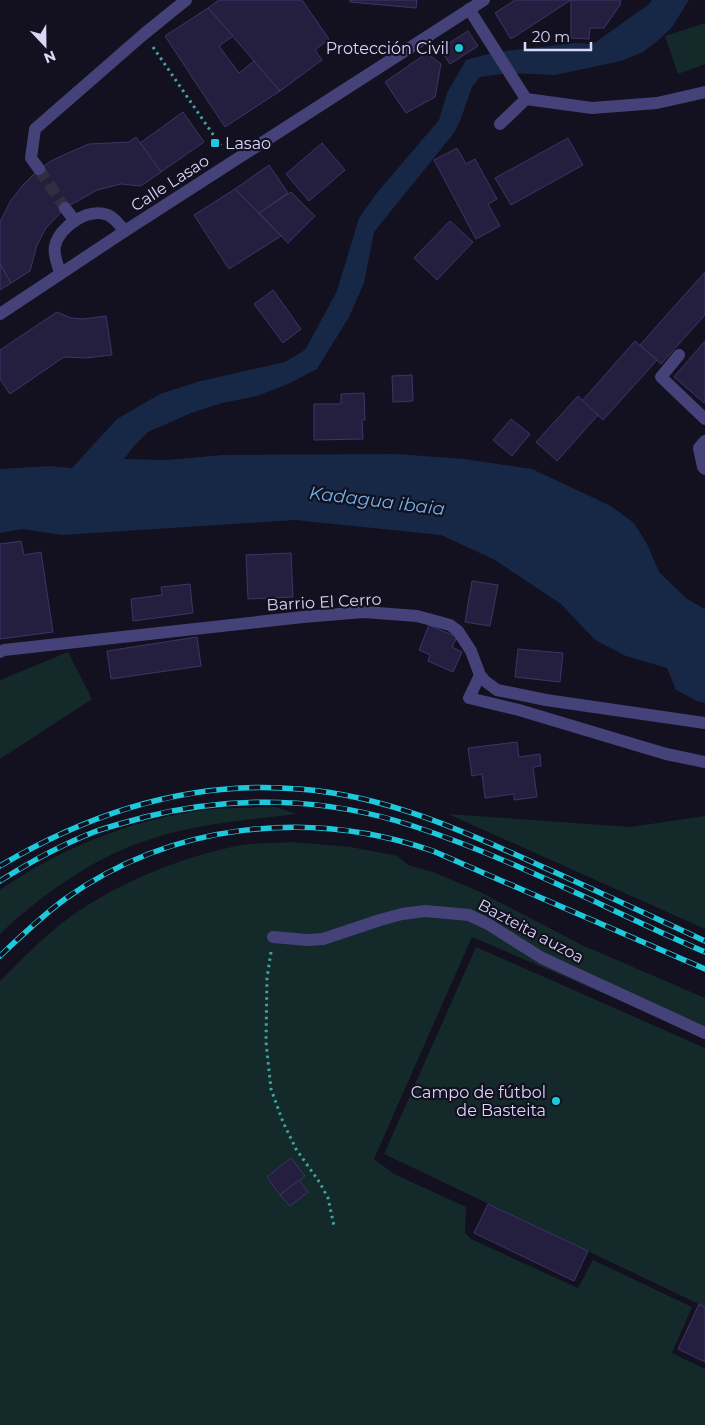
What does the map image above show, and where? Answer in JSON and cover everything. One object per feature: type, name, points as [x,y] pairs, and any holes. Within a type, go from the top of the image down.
[{"type":"street","points":[[39,169],[31,158],[35,128],[186,0]]},
{"type":"street","name":"Calle Lasao","points":[[0,314],[60,273],[484,0]]},
{"type":"street","points":[[469,9],[526,99],[592,108],[657,103],[705,92]]},
{"type":"street","points":[[500,124],[526,99]]},
{"type":"street","points":[[65,208],[75,221]]},
{"type":"street","points":[[60,273],[55,246],[64,230],[75,221],[93,214],[106,214],[111,216],[125,231]]},
{"type":"street","points":[[679,355],[661,377],[705,419]]},
{"type":"street","points":[[705,441],[699,448],[705,469]]},
{"type":"street","name":"Barrio El Cerro","points":[[0,652],[87,640],[364,612],[417,616],[450,625],[458,631],[471,651],[480,675]]},
{"type":"street","points":[[705,723],[546,700],[497,690],[480,675],[469,698],[519,710],[666,754],[705,762]]},
{"type":"street","name":"Bazteita auzoa","points":[[274,936],[307,940],[323,939],[380,920],[402,914],[425,911],[469,915],[488,924],[542,958],[705,1033]]},
{"type":"path","points":[[144,34],[232,162]]},
{"type":"path","points":[[274,936],[267,978],[266,1042],[271,1089],[283,1122],[296,1149],[320,1183],[328,1198],[334,1226]]},
{"type":"green space","points":[[705,23],[705,64],[678,74],[665,36]]},
{"type":"green space","points":[[68,652],[92,699],[0,759],[0,680]]},
{"type":"green space","points":[[275,807],[297,814],[189,829],[133,845],[71,877],[16,919],[0,934],[0,890],[21,876],[67,851],[115,831],[166,817],[212,809]]},
{"type":"green space","points":[[448,814],[630,827],[705,816],[705,929]]},
{"type":"green space","points":[[291,842],[351,847],[397,856],[408,865],[433,872],[478,891],[582,945],[705,998],[705,1037],[472,937],[374,1159],[394,1174],[466,1207],[465,1233],[471,1239],[578,1288],[593,1260],[692,1307],[672,1353],[705,1369],[705,1425],[0,1425],[0,981],[60,924],[89,904],[130,882],[175,863],[220,850],[242,845]]},
{"type":"green space","name":"Campo de fútbol de Basteita","points":[[476,947],[705,1048],[705,1307],[384,1154]]},
{"type":"water","name":"Kadagua ibaia","points":[[652,0],[689,0],[672,27],[643,52],[621,61],[555,75],[508,73],[480,77],[472,87],[454,133],[374,232],[364,283],[349,317],[317,369],[288,384],[257,396],[222,403],[191,413],[148,432],[124,459],[167,460],[223,455],[396,454],[464,459],[532,469],[611,506],[634,523],[647,544],[659,572],[687,599],[705,609],[705,703],[676,690],[667,668],[626,656],[595,640],[561,604],[495,560],[441,535],[295,520],[62,535],[22,529],[0,533],[0,469],[50,466],[72,468],[117,419],[160,394],[197,382],[285,362],[305,350],[337,291],[359,218],[376,194],[439,120],[447,93],[466,60],[496,52],[575,43],[593,44]]},
{"type":"building","points":[[219,0],[302,0],[329,39],[315,50],[322,60],[280,91],[208,8]]},
{"type":"building","points":[[350,0],[417,0],[416,8],[350,2]]},
{"type":"building","points":[[515,0],[571,0],[511,39],[495,13]]},
{"type":"building","points":[[571,0],[621,0],[620,5],[604,28],[590,28],[589,39],[571,38]]},
{"type":"building","points":[[208,8],[233,36],[219,46],[239,73],[254,61],[280,91],[225,127],[165,36]]},
{"type":"building","name":"Protección Civil","points":[[468,31],[478,46],[450,64],[440,49]]},
{"type":"building","points":[[427,53],[441,64],[435,97],[406,113],[385,82]]},
{"type":"building","points":[[183,112],[204,142],[161,172],[140,143]]},
{"type":"building","points":[[136,137],[161,172],[141,186],[121,184],[97,190],[65,208],[46,228],[37,245],[30,271],[11,283],[0,264],[0,222],[11,200],[23,185],[39,169],[51,161],[89,144],[129,142]]},
{"type":"building","points":[[568,138],[583,165],[511,205],[495,178]]},
{"type":"building","points":[[322,143],[345,170],[309,201],[286,174]]},
{"type":"building","points":[[457,148],[466,164],[475,159],[497,199],[488,204],[500,226],[476,239],[434,160]]},
{"type":"building","points":[[269,165],[288,193],[259,213],[235,189]]},
{"type":"building","points":[[235,189],[281,236],[229,269],[194,215]]},
{"type":"building","points":[[291,192],[315,216],[288,243],[259,213]]},
{"type":"building","points":[[450,221],[473,242],[437,280],[414,258]]},
{"type":"building","points":[[0,264],[11,283],[0,290]]},
{"type":"building","points":[[705,272],[705,315],[661,364],[640,345]]},
{"type":"building","points":[[273,290],[301,329],[283,343],[254,304]]},
{"type":"building","points":[[57,312],[71,318],[83,319],[106,316],[112,355],[86,358],[64,357],[10,394],[0,379],[0,350]]},
{"type":"building","points":[[635,341],[657,360],[603,420],[582,401]]},
{"type":"building","points":[[705,341],[705,402],[704,403],[674,377]]},
{"type":"building","points":[[412,375],[413,401],[393,402],[392,376]]},
{"type":"building","points":[[364,393],[365,420],[362,420],[363,439],[314,440],[314,404],[341,404],[341,394]]},
{"type":"building","points":[[578,396],[598,415],[557,461],[536,442]]},
{"type":"building","points":[[511,419],[530,434],[512,456],[493,440]]},
{"type":"building","points":[[21,541],[24,555],[41,552],[53,632],[0,639],[0,544]]},
{"type":"building","points":[[291,553],[293,597],[248,599],[246,555]]},
{"type":"building","points":[[472,581],[498,585],[490,626],[465,622]]},
{"type":"building","points":[[190,584],[193,613],[133,621],[131,599],[162,595],[161,587]]},
{"type":"building","points":[[429,625],[457,637],[452,647],[462,652],[453,672],[428,661],[430,655],[419,650]]},
{"type":"building","points":[[197,637],[201,666],[111,679],[107,651]]},
{"type":"building","points":[[518,649],[563,653],[560,682],[515,677]]},
{"type":"building","points":[[517,742],[519,757],[540,754],[541,766],[533,767],[537,797],[514,800],[514,794],[485,798],[482,774],[472,776],[468,748]]},
{"type":"building","points":[[291,1158],[305,1176],[280,1195],[267,1177]]},
{"type":"building","points":[[299,1180],[308,1192],[290,1206],[280,1195]]},
{"type":"building","points":[[488,1204],[588,1251],[574,1281],[474,1233]]},
{"type":"building","points":[[699,1304],[705,1307],[705,1362],[678,1349]]},
{"type":"tunnel","points":[[39,169],[65,208]]},
{"type":"railway","points":[[0,866],[70,830],[144,804],[182,795],[220,790],[259,788],[299,789],[363,799],[424,817],[514,854],[705,941]]},
{"type":"railway","points":[[0,881],[46,854],[82,837],[145,817],[212,805],[279,802],[313,805],[347,809],[380,816],[451,839],[524,869],[705,952]]},
{"type":"railway","points":[[0,956],[65,899],[106,873],[150,853],[196,839],[243,830],[291,827],[339,830],[386,838],[433,851],[705,969]]},
{"type":"place","name":"Protección Civil","points":[[459,48]]},
{"type":"place","name":"Lasao","points":[[215,143]]},
{"type":"place","name":"Campo de fútbol de Basteita","points":[[556,1101]]}]
